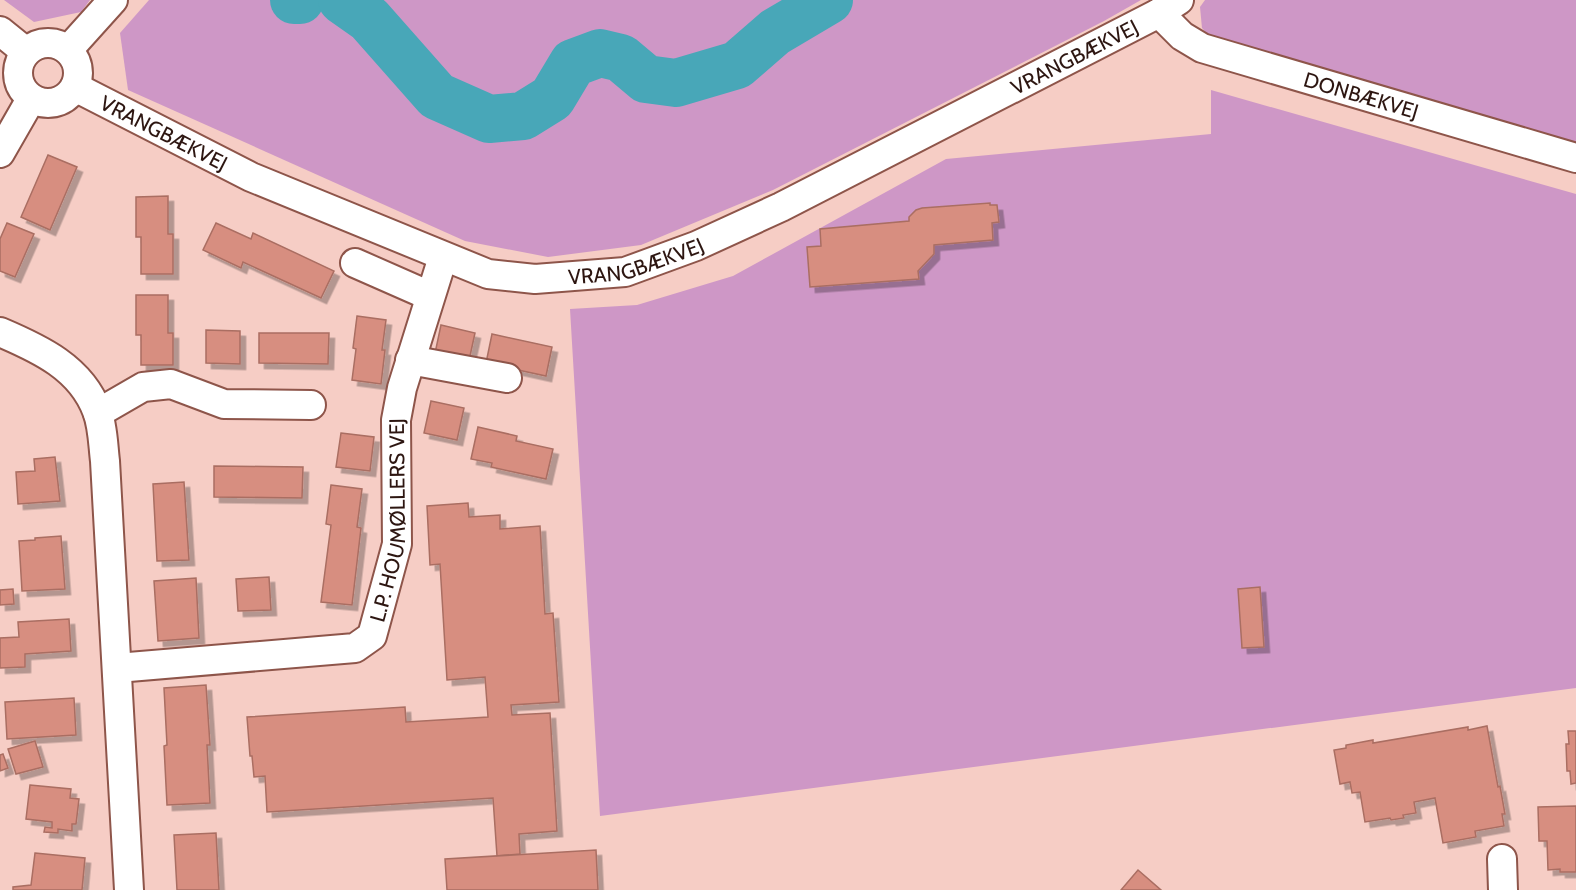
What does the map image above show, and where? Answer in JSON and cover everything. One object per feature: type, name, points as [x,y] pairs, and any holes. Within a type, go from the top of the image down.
[{"type":"street","points":[[68,50],[113,0]]},
{"type":"street","name":"DONBÆKVEJ","points":[[1169,6],[1182,36],[1202,48],[1576,158]]},
{"type":"street","name":"VRANGBÆKVEJ","points":[[75,87],[251,177],[488,274],[535,279],[625,272],[696,246],[781,207],[1169,6]]},
{"type":"street","points":[[0,31],[26,52]]},
{"type":"street","points":[[47,43],[54,43],[68,50],[78,67],[78,80],[75,87],[66,98],[53,103],[31,99],[20,85],[18,76],[18,67],[26,52],[39,44],[47,43]]},
{"type":"street","points":[[0,153],[31,99]]},
{"type":"street","name":"L.P. HOUMØLLERS VEJ","points":[[117,668],[355,648],[372,636],[397,544],[396,420],[410,360],[443,256]]},
{"type":"street","points":[[355,263],[430,296]]},
{"type":"street","points":[[0,332],[31,345],[62,364],[85,386],[98,413],[105,461],[129,890]]},
{"type":"street","points":[[410,360],[507,378]]},
{"type":"street","points":[[98,413],[143,387],[171,384],[224,404],[311,405]]},
{"type":"street","points":[[1502,859],[1503,890]]},
{"type":"shaded area","points":[[4,0],[90,0],[81,12],[34,22]]},
{"type":"shaded area","points":[[149,0],[1141,0],[773,190],[641,245],[548,257],[465,241],[128,90],[120,33]]},
{"type":"shaded area","points":[[1205,0],[1576,0],[1576,144],[1213,41],[1202,28],[1200,7]]},
{"type":"shaded area","points":[[1211,90],[1576,194],[1576,688],[600,816],[570,309],[637,305],[733,276],[946,159],[1211,134]]},
{"type":"building","points":[[48,155],[77,167],[50,230],[21,217]]},
{"type":"building","points":[[168,196],[168,234],[173,234],[173,274],[141,274],[141,237],[136,237],[136,197]]},
{"type":"building","points":[[990,203],[990,205],[997,205],[999,222],[992,223],[993,240],[934,245],[934,254],[918,271],[919,279],[810,287],[807,247],[821,246],[820,229],[909,221],[909,217],[916,210],[922,208]]},
{"type":"building","points":[[7,223],[34,234],[15,277],[0,271],[0,239]]},
{"type":"building","points":[[216,223],[251,239],[253,233],[334,271],[321,298],[243,262],[241,268],[203,250]]},
{"type":"building","points":[[136,295],[168,295],[168,333],[173,333],[173,365],[141,365],[141,335],[136,335]]},
{"type":"building","points":[[357,316],[386,320],[381,384],[352,380]]},
{"type":"building","points":[[441,325],[475,333],[468,365],[434,358]]},
{"type":"building","points":[[206,330],[240,331],[240,364],[206,363]]},
{"type":"building","points":[[259,333],[329,333],[328,364],[259,363]]},
{"type":"building","points":[[492,334],[552,347],[546,376],[486,363]]},
{"type":"building","points":[[431,401],[464,408],[457,440],[424,433]]},
{"type":"building","points":[[478,427],[517,436],[516,441],[553,449],[546,479],[491,467],[492,463],[471,459]]},
{"type":"building","points":[[341,433],[374,437],[370,471],[336,467]]},
{"type":"building","points":[[55,457],[60,501],[18,504],[16,472],[35,471],[34,459]]},
{"type":"building","points":[[214,466],[303,467],[302,498],[214,497]]},
{"type":"building","points":[[184,482],[189,560],[157,561],[153,484]]},
{"type":"building","points":[[331,485],[362,489],[357,527],[361,528],[352,605],[321,602],[331,525],[326,524]]},
{"type":"building","points":[[468,503],[469,517],[500,515],[500,529],[540,526],[545,614],[553,613],[559,702],[511,705],[512,715],[550,713],[557,831],[519,834],[520,854],[497,856],[493,798],[267,812],[265,776],[254,777],[247,717],[405,707],[406,722],[488,717],[485,677],[447,680],[440,564],[430,565],[427,506]]},
{"type":"building","points":[[61,536],[65,589],[22,591],[19,541]]},
{"type":"building","points":[[269,577],[271,610],[238,611],[236,579]]},
{"type":"building","points":[[196,578],[199,638],[158,641],[154,581]]},
{"type":"building","points":[[1260,587],[1264,647],[1242,648],[1238,589]]},
{"type":"building","points":[[13,589],[14,604],[0,605],[0,590]]},
{"type":"building","points":[[69,619],[71,651],[25,654],[25,667],[0,668],[0,638],[19,637],[18,622]]},
{"type":"building","points":[[206,685],[210,745],[207,745],[210,803],[167,805],[164,688]]},
{"type":"building","points":[[74,698],[76,735],[7,739],[5,702]]},
{"type":"building","points":[[1487,726],[1505,814],[1502,814],[1504,826],[1475,831],[1476,837],[1443,843],[1435,798],[1414,802],[1416,813],[1403,815],[1404,818],[1365,822],[1360,792],[1352,793],[1350,782],[1340,784],[1334,750],[1346,748],[1346,745]]},
{"type":"building","points":[[1568,731],[1576,731],[1576,783],[1571,784],[1570,771],[1567,771]]},
{"type":"building","points":[[35,741],[43,767],[16,774],[8,749]]},
{"type":"building","points":[[3,754],[8,768],[0,771],[0,755]]},
{"type":"building","points":[[30,785],[71,789],[70,798],[79,799],[76,824],[72,824],[72,831],[58,829],[58,833],[44,832],[45,827],[52,828],[52,822],[26,819]]},
{"type":"building","points":[[1576,806],[1576,872],[1560,872],[1560,869],[1548,870],[1547,841],[1539,841],[1538,807]]},
{"type":"building","points":[[216,833],[219,890],[177,890],[174,835]]},
{"type":"building","points":[[596,850],[598,890],[447,890],[445,859]]},
{"type":"building","points":[[35,853],[85,858],[82,890],[13,890],[13,887],[31,885]]},
{"type":"building","points":[[1138,870],[1161,890],[1121,890]]},
{"type":"waterway","points":[[294,0],[300,0]]},
{"type":"waterway","points":[[342,0],[369,19],[437,96],[489,119],[523,116],[552,98],[573,63],[600,53],[621,58],[646,79],[676,83],[737,65],[775,32],[829,0]]}]
